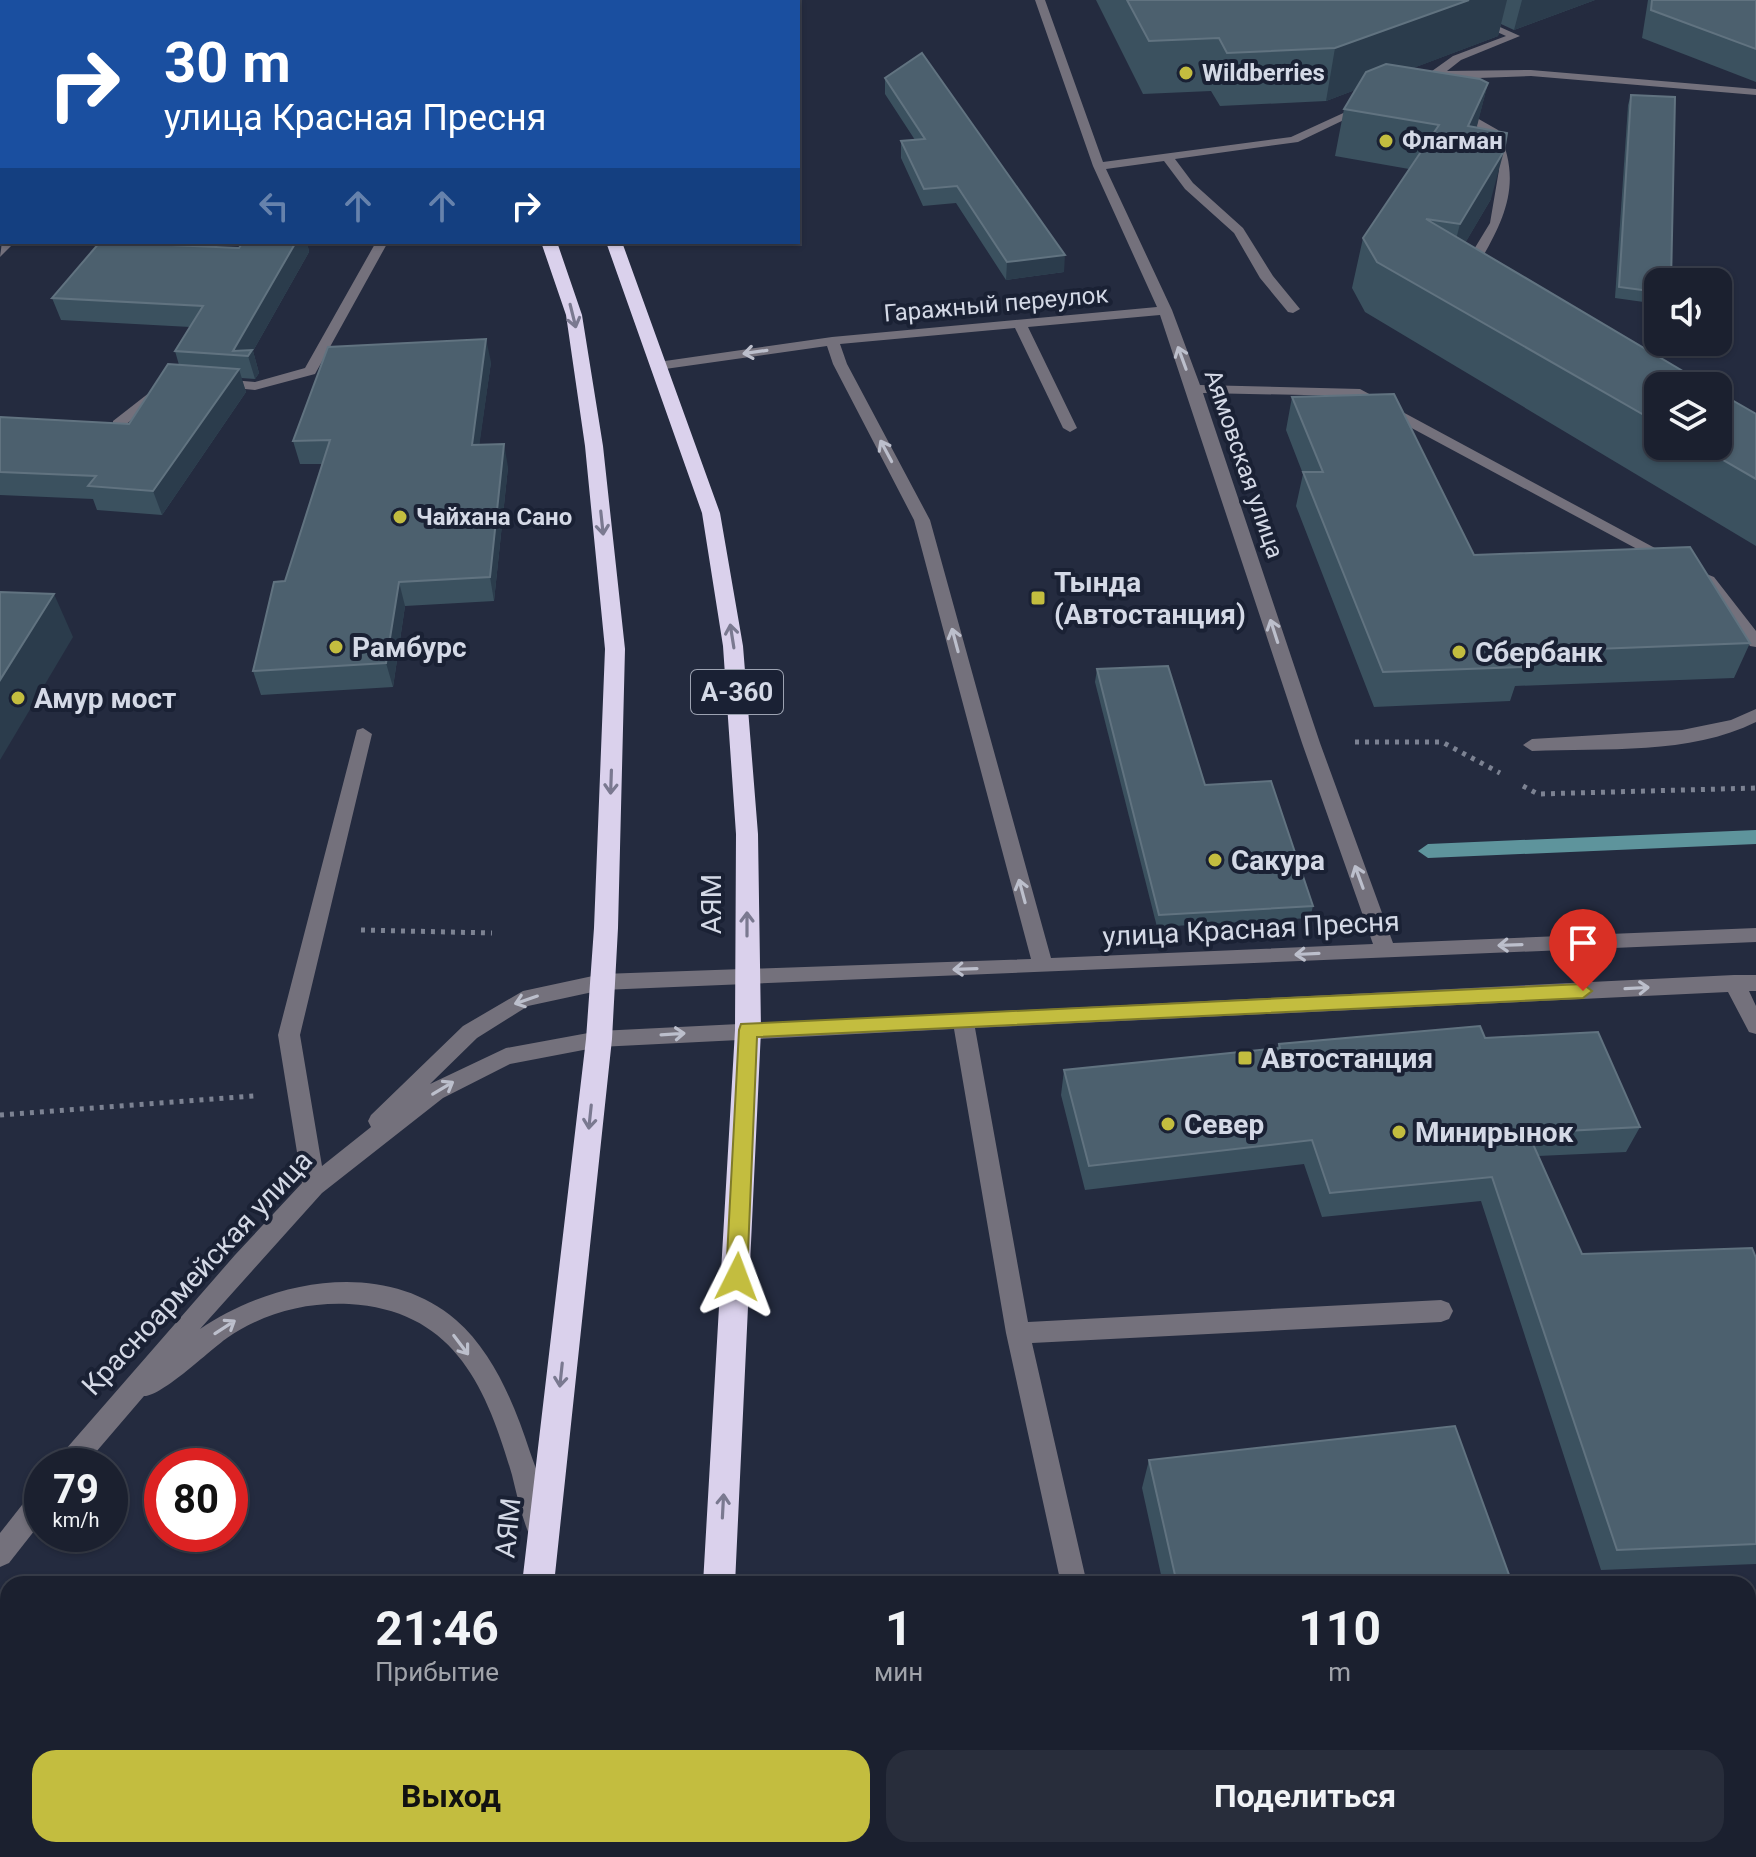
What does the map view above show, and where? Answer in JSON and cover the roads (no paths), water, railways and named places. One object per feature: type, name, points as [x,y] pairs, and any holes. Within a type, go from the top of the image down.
[{"type":"highway","name":"АЯМ","points":[[539,1576],[599,1039],[606,928],[615,649],[594,446],[574,315],[550,244]]},
{"type":"highway","name":"АЯМ","points":[[615,244],[711,513],[733,646],[747,834],[748,1030],[719,1576]]},
{"type":"street","name":"Аямовская улица","points":[[1040,0],[1099,166],[1165,310],[1194,389],[1311,743],[1385,950]]},
{"type":"street","points":[[1412,85],[1436,75],[1457,58],[1515,36],[1431,0]]},
{"type":"street","points":[[1436,75],[1531,73],[1756,92]]},
{"type":"street","points":[[1099,166],[1294,140],[1386,98]]},
{"type":"street","points":[[1446,104],[1494,132],[1505,170],[1496,223],[1466,274]]},
{"type":"street","points":[[1167,157],[1189,186],[1239,231],[1267,278],[1293,309]]},
{"type":"street","points":[[199,381],[255,386],[310,371],[381,244]]},
{"type":"street","name":"Гаражный переулок","points":[[658,366],[832,341],[1165,310]]},
{"type":"street","points":[[1020,324],[1070,428]]},
{"type":"street","points":[[832,341],[840,364],[922,520],[1043,966]]},
{"type":"street","points":[[118,424],[172,379]]},
{"type":"street","points":[[1194,389],[1355,392],[1708,581],[1756,642]]},
{"type":"street","points":[[1532,745],[1661,738],[1742,725],[1756,715]]},
{"type":"street","points":[[314,1186],[289,1035],[363,734]]},
{"type":"street","name":"улица Красная Пресня","points":[[602,982],[1756,935]]},
{"type":"street","points":[[314,1186],[470,1032],[523,999],[602,982]]},
{"type":"street","points":[[1734,983],[1756,1026]]},
{"type":"street","points":[[748,1030],[1756,983]]},
{"type":"street","points":[[963,1021],[1018,1333],[1072,1576]]},
{"type":"street","name":"Красноармейская улица","points":[[82,1448],[243,1262],[314,1186],[435,1092],[477,1068],[506,1056],[599,1039],[748,1030]]},
{"type":"street","points":[[98,1428],[193,1348],[236,1319],[270,1303],[297,1294],[340,1291],[387,1297],[420,1310],[455,1335],[474,1362],[516,1440],[543,1541]]},
{"type":"street","points":[[1018,1333],[1441,1311]]},
{"type":"street","points":[[0,1554],[24,1523]]},
{"type":"waterway","points":[[1428,851],[1756,837]]},
{"type":"place","name":"Wildberries","points":[[1186,73]]},
{"type":"place","name":"Флагман","points":[[1386,141]]},
{"type":"place","name":"Чайхана Сано","points":[[400,517]]},
{"type":"place","name":"Тында (Автостанция)","points":[[1038,598]]},
{"type":"place","name":"Рамбурс","points":[[336,647]]},
{"type":"place","name":"Сбербанк","points":[[1459,652]]},
{"type":"place","name":"Амур мост","points":[[18,698]]},
{"type":"place","name":"Сакура","points":[[1215,860]]},
{"type":"place","name":"Автостанция","points":[[1245,1058]]},
{"type":"place","name":"Север","points":[[1168,1124]]},
{"type":"place","name":"Минирынок","points":[[1399,1132]]}]
